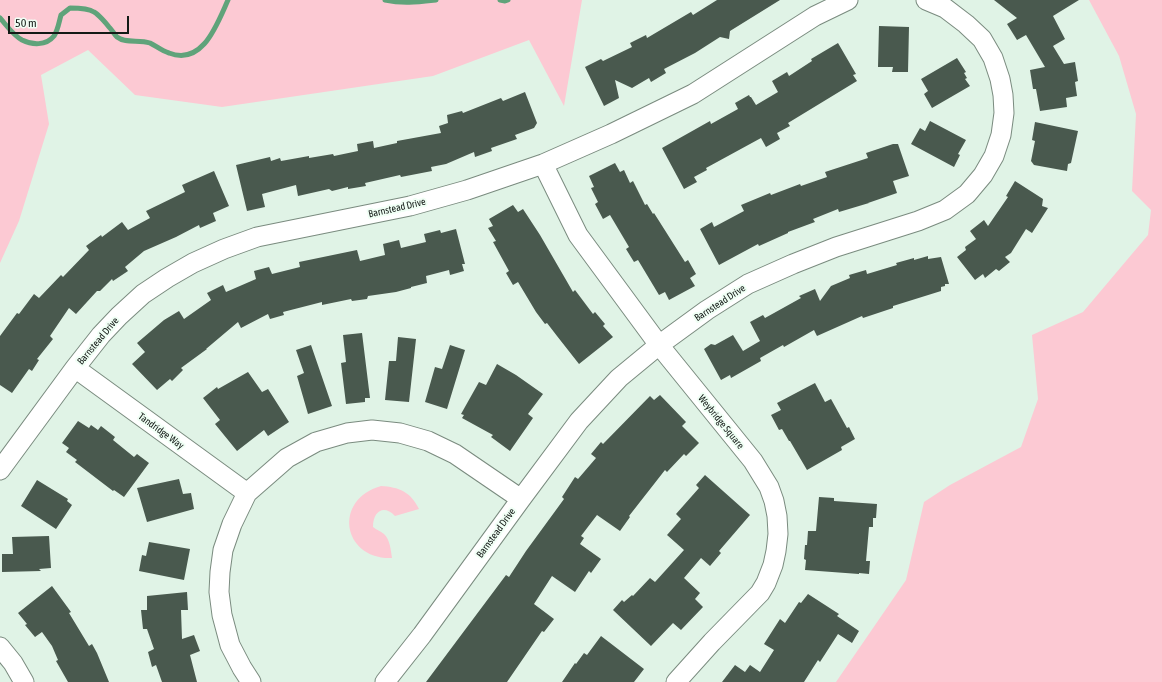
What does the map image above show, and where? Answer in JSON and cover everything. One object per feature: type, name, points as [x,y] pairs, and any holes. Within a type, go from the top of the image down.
[{"type":"street","name":"Barnstead Drive","points":[[0,470],[101,335],[143,294],[193,263],[224,249],[257,237],[410,206],[467,190],[543,164],[611,134],[693,94],[815,16],[848,0]]},
{"type":"street","name":"Barnstead Drive","points":[[385,682],[422,635],[579,421],[620,378],[659,345],[707,310],[748,284],[836,247],[918,221],[945,210],[966,194],[983,175],[994,156],[1001,135],[1004,113],[1000,79],[993,58],[982,40],[966,24],[945,8],[926,0]]},
{"type":"street","name":"Weybridge Square","points":[[543,164],[578,235],[659,345],[753,462],[769,487],[777,516],[778,534],[773,565],[766,583],[760,593],[712,642],[676,682]]},
{"type":"street","name":"Tandridge Way","points":[[75,368],[247,493]]},
{"type":"street","points":[[251,682],[230,645],[222,615],[220,572],[223,550],[232,524],[247,493],[286,458],[316,442],[347,433],[372,430],[400,433],[428,441],[455,454],[521,499]]},
{"type":"street","points":[[0,647],[13,663],[24,682]]},
{"type":"shaded area","points":[[0,0],[582,0],[564,106],[529,40],[433,76],[222,107],[135,95],[88,50],[41,75],[49,124],[19,221],[0,263]]},
{"type":"shaded area","points":[[1089,0],[1162,0],[1162,682],[836,682],[906,580],[924,502],[950,485],[1021,447],[1038,399],[1032,335],[1083,312],[1148,235],[1151,210],[1132,191],[1136,114],[1119,56]]},
{"type":"shaded area","points":[[381,486],[399,489],[404,492],[412,498],[419,509],[395,516],[387,510],[377,513],[373,521],[373,527],[383,533],[388,539],[392,558],[375,556],[363,550],[354,540],[350,528],[350,515],[355,503],[365,493]]},
{"type":"building","points":[[717,0],[780,0],[730,31],[729,39],[720,37],[695,53],[664,69],[666,73],[651,82],[649,78],[632,88],[615,80],[619,98],[604,106],[585,67],[601,59],[603,61],[632,47],[630,43],[646,35],[647,38],[691,12],[693,15]]},
{"type":"building","points":[[994,0],[1079,0],[1053,16],[1065,39],[1053,46],[1064,64],[1075,62],[1078,81],[1075,82],[1077,96],[1066,98],[1067,107],[1040,111],[1036,89],[1033,89],[1030,70],[1045,67],[1026,35],[1017,40],[1007,24],[1017,18]]},
{"type":"building","points":[[879,26],[909,27],[908,72],[892,72],[893,67],[878,67]]},
{"type":"building","points":[[838,43],[856,74],[853,75],[857,81],[788,123],[790,126],[777,133],[780,139],[766,147],[761,138],[706,168],[707,170],[694,177],[697,182],[684,189],[662,148],[710,121],[711,124],[738,109],[735,103],[749,95],[756,105],[778,92],[772,81],[787,72],[789,76],[812,61],[811,59]]},
{"type":"building","points":[[957,58],[966,72],[964,73],[967,78],[965,79],[970,86],[932,108],[924,94],[928,91],[921,79]]},
{"type":"building","points":[[525,92],[537,123],[534,128],[515,135],[517,139],[491,148],[492,151],[475,157],[474,152],[446,164],[431,167],[432,171],[401,177],[400,175],[365,183],[366,186],[348,189],[348,187],[332,191],[329,189],[298,196],[296,185],[262,194],[265,207],[247,211],[236,165],[270,157],[271,161],[280,158],[281,161],[309,156],[309,158],[333,154],[334,156],[358,151],[357,144],[373,141],[374,148],[397,143],[397,141],[441,133],[439,126],[448,123],[447,115],[462,111],[463,113],[501,98],[503,101]]},
{"type":"building","points":[[930,121],[966,140],[958,154],[960,155],[954,167],[911,144],[920,128],[925,131]]},
{"type":"building","points":[[1035,122],[1078,131],[1071,163],[1068,164],[1067,171],[1034,165],[1031,161],[1035,141],[1032,140]]},
{"type":"building","points":[[893,144],[898,144],[909,176],[893,181],[897,193],[839,212],[838,209],[813,219],[815,222],[788,232],[759,246],[758,244],[719,265],[700,229],[712,222],[714,227],[744,211],[741,205],[770,193],[771,195],[800,184],[801,186],[827,177],[825,172],[868,158],[866,153]]},
{"type":"building","points":[[615,163],[620,172],[624,170],[630,183],[633,181],[645,205],[647,204],[653,214],[654,213],[685,262],[688,260],[696,274],[690,278],[695,286],[669,300],[665,292],[659,295],[638,260],[634,262],[626,249],[629,247],[610,215],[603,219],[595,204],[598,202],[591,188],[594,187],[589,176]]},
{"type":"building","points":[[214,171],[229,206],[213,213],[216,221],[200,228],[199,225],[144,251],[125,267],[128,271],[113,281],[112,279],[100,291],[97,291],[76,314],[69,308],[50,336],[53,339],[37,359],[39,360],[32,371],[29,369],[12,393],[0,385],[0,336],[17,313],[19,314],[34,294],[39,298],[61,275],[63,277],[89,250],[86,246],[101,235],[102,237],[122,222],[128,230],[150,218],[146,211],[185,192],[182,185]]},
{"type":"building","points":[[1015,181],[1043,199],[1042,206],[1048,208],[1032,233],[1026,229],[1011,253],[1005,257],[1010,262],[999,271],[996,269],[985,278],[983,274],[975,280],[957,257],[966,250],[965,247],[976,239],[970,231],[984,220],[988,226],[1008,197],[1006,196]]},
{"type":"building","points":[[513,205],[518,212],[523,209],[573,292],[575,290],[593,314],[595,312],[605,324],[603,326],[613,337],[579,364],[547,323],[545,324],[536,312],[518,282],[513,285],[506,273],[509,271],[493,242],[496,241],[488,228],[493,226],[489,219]]},
{"type":"building","points":[[456,229],[465,264],[462,264],[464,271],[450,275],[449,270],[426,276],[427,283],[396,292],[368,296],[367,299],[352,301],[351,299],[322,305],[322,302],[283,312],[284,315],[270,319],[268,314],[241,328],[238,322],[207,349],[181,368],[183,370],[172,381],[170,379],[157,390],[132,364],[145,352],[137,343],[164,320],[179,311],[184,319],[211,300],[207,293],[223,285],[226,292],[256,279],[254,271],[269,267],[272,274],[300,267],[299,262],[357,250],[360,261],[385,255],[383,244],[399,240],[401,248],[426,242],[424,234],[440,230],[441,233]]},
{"type":"building","points":[[928,256],[928,259],[941,257],[949,284],[945,284],[945,286],[941,287],[941,291],[893,306],[893,308],[863,318],[862,316],[817,336],[814,330],[784,347],[783,345],[760,358],[761,361],[731,378],[730,375],[721,380],[704,349],[711,344],[715,345],[733,335],[743,351],[760,341],[750,322],[763,315],[765,318],[801,298],[799,296],[815,289],[820,301],[831,286],[850,278],[849,275],[866,270],[867,274],[897,265],[896,263]]},
{"type":"building","points":[[362,333],[370,398],[365,398],[365,402],[346,404],[341,363],[346,362],[343,335]]},
{"type":"building","points":[[398,337],[416,339],[409,402],[385,400],[389,361],[396,361]]},
{"type":"building","points":[[311,345],[332,406],[308,414],[297,376],[304,373],[296,350]]},
{"type":"building","points":[[450,345],[465,350],[447,409],[425,402],[435,367],[442,369]]},
{"type":"building","points":[[497,364],[543,394],[528,414],[533,418],[510,451],[491,437],[493,435],[462,418],[464,415],[461,414],[479,382],[486,385]]},
{"type":"building","points":[[248,372],[262,392],[268,389],[289,422],[268,436],[264,430],[237,451],[215,424],[220,420],[203,398],[217,387],[218,389]]},
{"type":"building","points":[[815,383],[825,402],[831,399],[847,428],[849,427],[855,439],[841,447],[842,450],[807,470],[790,441],[782,429],[779,430],[771,415],[781,410],[777,403]]},
{"type":"building","points":[[660,395],[686,422],[682,426],[699,443],[686,456],[684,454],[667,472],[665,470],[629,516],[630,517],[620,531],[597,515],[581,536],[584,538],[580,544],[601,559],[591,573],[589,571],[575,592],[552,576],[534,604],[554,619],[544,632],[542,631],[507,682],[426,682],[506,575],[509,577],[564,499],[562,497],[575,477],[578,479],[596,458],[591,454],[601,442],[603,444],[650,396],[654,400]]},
{"type":"building","points":[[78,421],[89,428],[91,425],[98,430],[101,426],[115,437],[113,440],[134,457],[137,454],[149,463],[124,497],[114,490],[113,491],[75,462],[77,460],[66,452],[69,448],[62,443]]},
{"type":"building","points":[[705,475],[750,515],[719,551],[721,553],[710,566],[701,558],[684,578],[700,593],[695,599],[703,607],[681,630],[673,623],[651,646],[613,610],[622,600],[624,602],[632,595],[633,596],[650,578],[655,582],[684,550],[667,535],[681,519],[676,514],[699,488],[696,485]]},
{"type":"building","points":[[179,479],[183,494],[191,493],[194,509],[147,522],[137,488]]},
{"type":"building","points":[[37,480],[68,499],[67,501],[72,505],[56,529],[21,506]]},
{"type":"building","points":[[819,497],[834,498],[834,501],[877,504],[876,518],[873,518],[873,527],[869,527],[866,561],[870,561],[869,574],[805,570],[805,545],[807,545],[808,531],[816,531]]},
{"type":"building","points":[[49,536],[51,568],[39,569],[41,571],[2,572],[2,554],[13,554],[12,537]]},
{"type":"building","points":[[149,542],[190,549],[184,580],[139,571],[142,555],[146,556]]},
{"type":"building","points":[[52,586],[71,612],[69,613],[89,646],[92,644],[109,682],[68,682],[56,661],[58,660],[52,646],[42,632],[35,637],[25,625],[27,624],[18,613]]},
{"type":"building","points":[[187,592],[188,610],[181,610],[182,639],[194,635],[200,651],[190,655],[197,682],[162,682],[156,665],[152,667],[148,652],[154,649],[147,629],[143,629],[141,610],[147,610],[147,596]]},
{"type":"building","points":[[808,594],[839,614],[837,616],[859,631],[852,643],[838,634],[820,662],[818,660],[804,682],[722,682],[735,665],[745,672],[750,665],[760,672],[774,650],[764,644],[780,619],[785,623],[799,602],[801,603]]},
{"type":"building","points":[[601,636],[644,669],[634,682],[562,682],[575,663],[576,664],[584,653],[587,655]]},
{"type":"waterway","points":[[0,18],[19,38],[30,43],[39,44],[47,42],[54,36],[61,15],[70,8],[86,9],[98,15],[117,37],[121,39],[150,43],[166,52],[181,55],[191,54],[200,48],[207,40],[219,20],[228,0]]},
{"type":"waterway","points":[[385,0],[404,2],[436,0]]},
{"type":"waterway","points":[[500,0],[508,0]]}]
